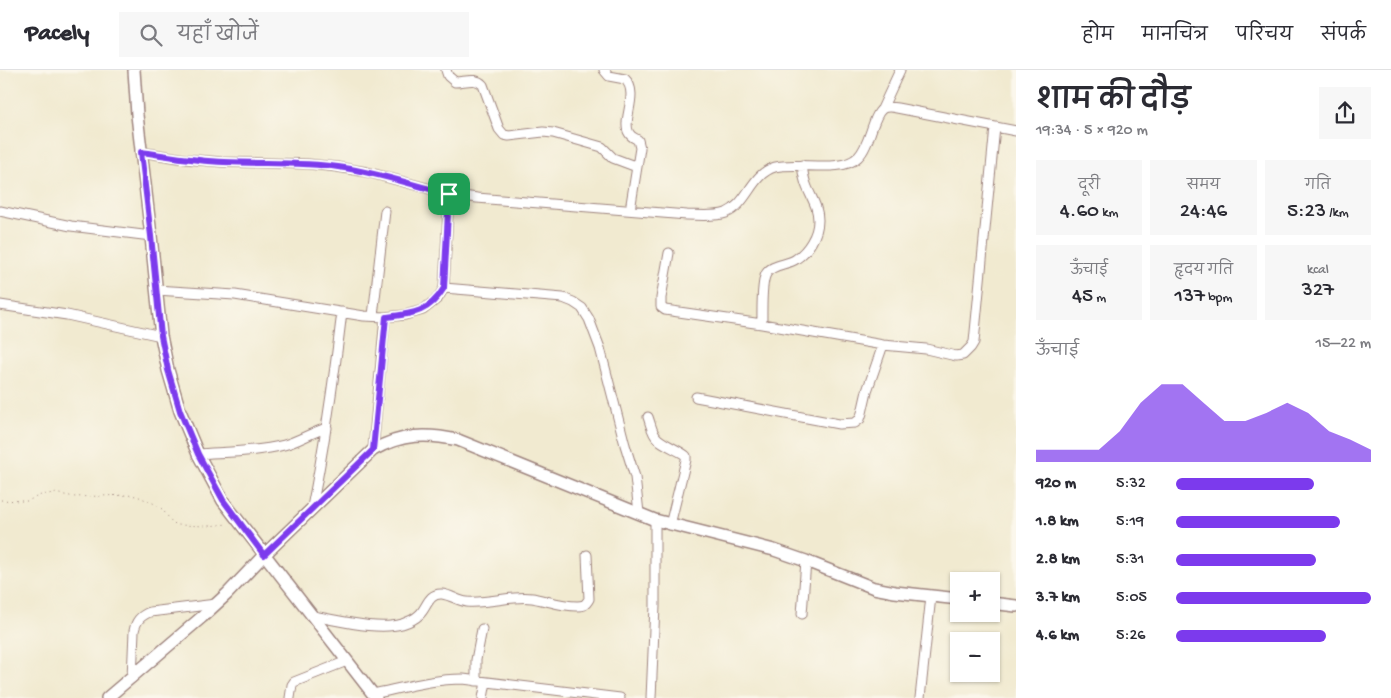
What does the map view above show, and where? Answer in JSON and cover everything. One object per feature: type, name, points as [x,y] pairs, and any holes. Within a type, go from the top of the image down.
[{"type":"street","points":[[134,70],[137,115],[161,336],[168,370],[180,411],[198,454],[223,500],[264,555],[374,696],[451,679],[476,680],[620,698]]},
{"type":"street","points":[[446,70],[448,76],[455,82],[478,80],[483,84],[499,129],[504,135],[553,133],[602,147],[613,158],[637,167]]},
{"type":"street","points":[[604,70],[609,76],[624,79],[630,86],[631,94],[627,129],[628,133],[638,140],[640,144],[630,210]]},
{"type":"street","points":[[141,152],[222,162],[308,164],[337,167],[367,172],[449,194],[477,198],[710,216],[724,214],[736,207],[757,179],[775,167],[802,165],[834,166],[846,164],[857,158],[865,149],[877,116],[900,70]]},
{"type":"street","points":[[882,109],[888,107],[897,108],[1016,131]]},
{"type":"street","points":[[669,254],[661,298],[661,307],[665,310],[926,349],[956,356],[963,355],[971,348],[974,342],[995,127]]},
{"type":"street","points":[[762,324],[766,274],[770,269],[796,260],[807,248],[814,236],[818,222],[817,208],[808,189],[802,165]]},
{"type":"street","points":[[156,290],[236,296],[386,317],[406,315],[423,310],[438,298],[444,288],[449,194]]},
{"type":"street","points":[[0,211],[71,226],[151,236]]},
{"type":"street","points":[[373,316],[385,211]]},
{"type":"street","points":[[444,288],[563,298],[582,308],[589,318],[600,348],[635,477],[639,513]]},
{"type":"street","points":[[0,305],[67,316],[161,336]]},
{"type":"street","points":[[312,507],[327,428],[342,312]]},
{"type":"street","points":[[373,450],[386,317]]},
{"type":"street","points":[[696,397],[839,424],[855,422],[860,419],[867,391],[883,344]]},
{"type":"street","points":[[648,417],[657,438],[665,445],[686,456],[670,524]]},
{"type":"street","points":[[198,454],[283,445],[315,431],[327,428]]},
{"type":"street","points":[[108,698],[236,586],[312,507],[373,450],[387,442],[406,437],[440,436],[458,440],[655,520],[774,550],[874,588],[950,598]]},
{"type":"street","points":[[651,698],[655,606],[655,520]]},
{"type":"street","points":[[312,616],[371,626],[400,625],[419,615],[430,599],[434,595],[440,594],[472,603],[523,597],[561,604],[583,605],[589,599],[587,555]]},
{"type":"street","points":[[802,614],[806,561]]},
{"type":"street","points":[[920,698],[931,596]]},
{"type":"street","points":[[132,678],[135,624],[143,614],[216,604]]},
{"type":"street","points":[[1000,604],[1016,606]]},
{"type":"street","points":[[476,680],[476,660],[482,629]]},
{"type":"street","points":[[290,698],[294,682],[347,661]]},
{"type":"street","points":[[482,698],[486,682]]},
{"type":"path","points":[[2,500],[27,501],[41,495],[54,493],[75,497],[127,495],[137,496],[155,504],[177,525],[208,526],[238,521]]},
{"type":"route","points":[[141,152],[222,162],[308,164],[337,167],[392,178],[449,194],[444,288],[438,298],[423,310],[406,315],[386,317],[373,450],[264,555],[223,500],[198,454],[180,411],[168,370],[161,336],[141,152]]}]
